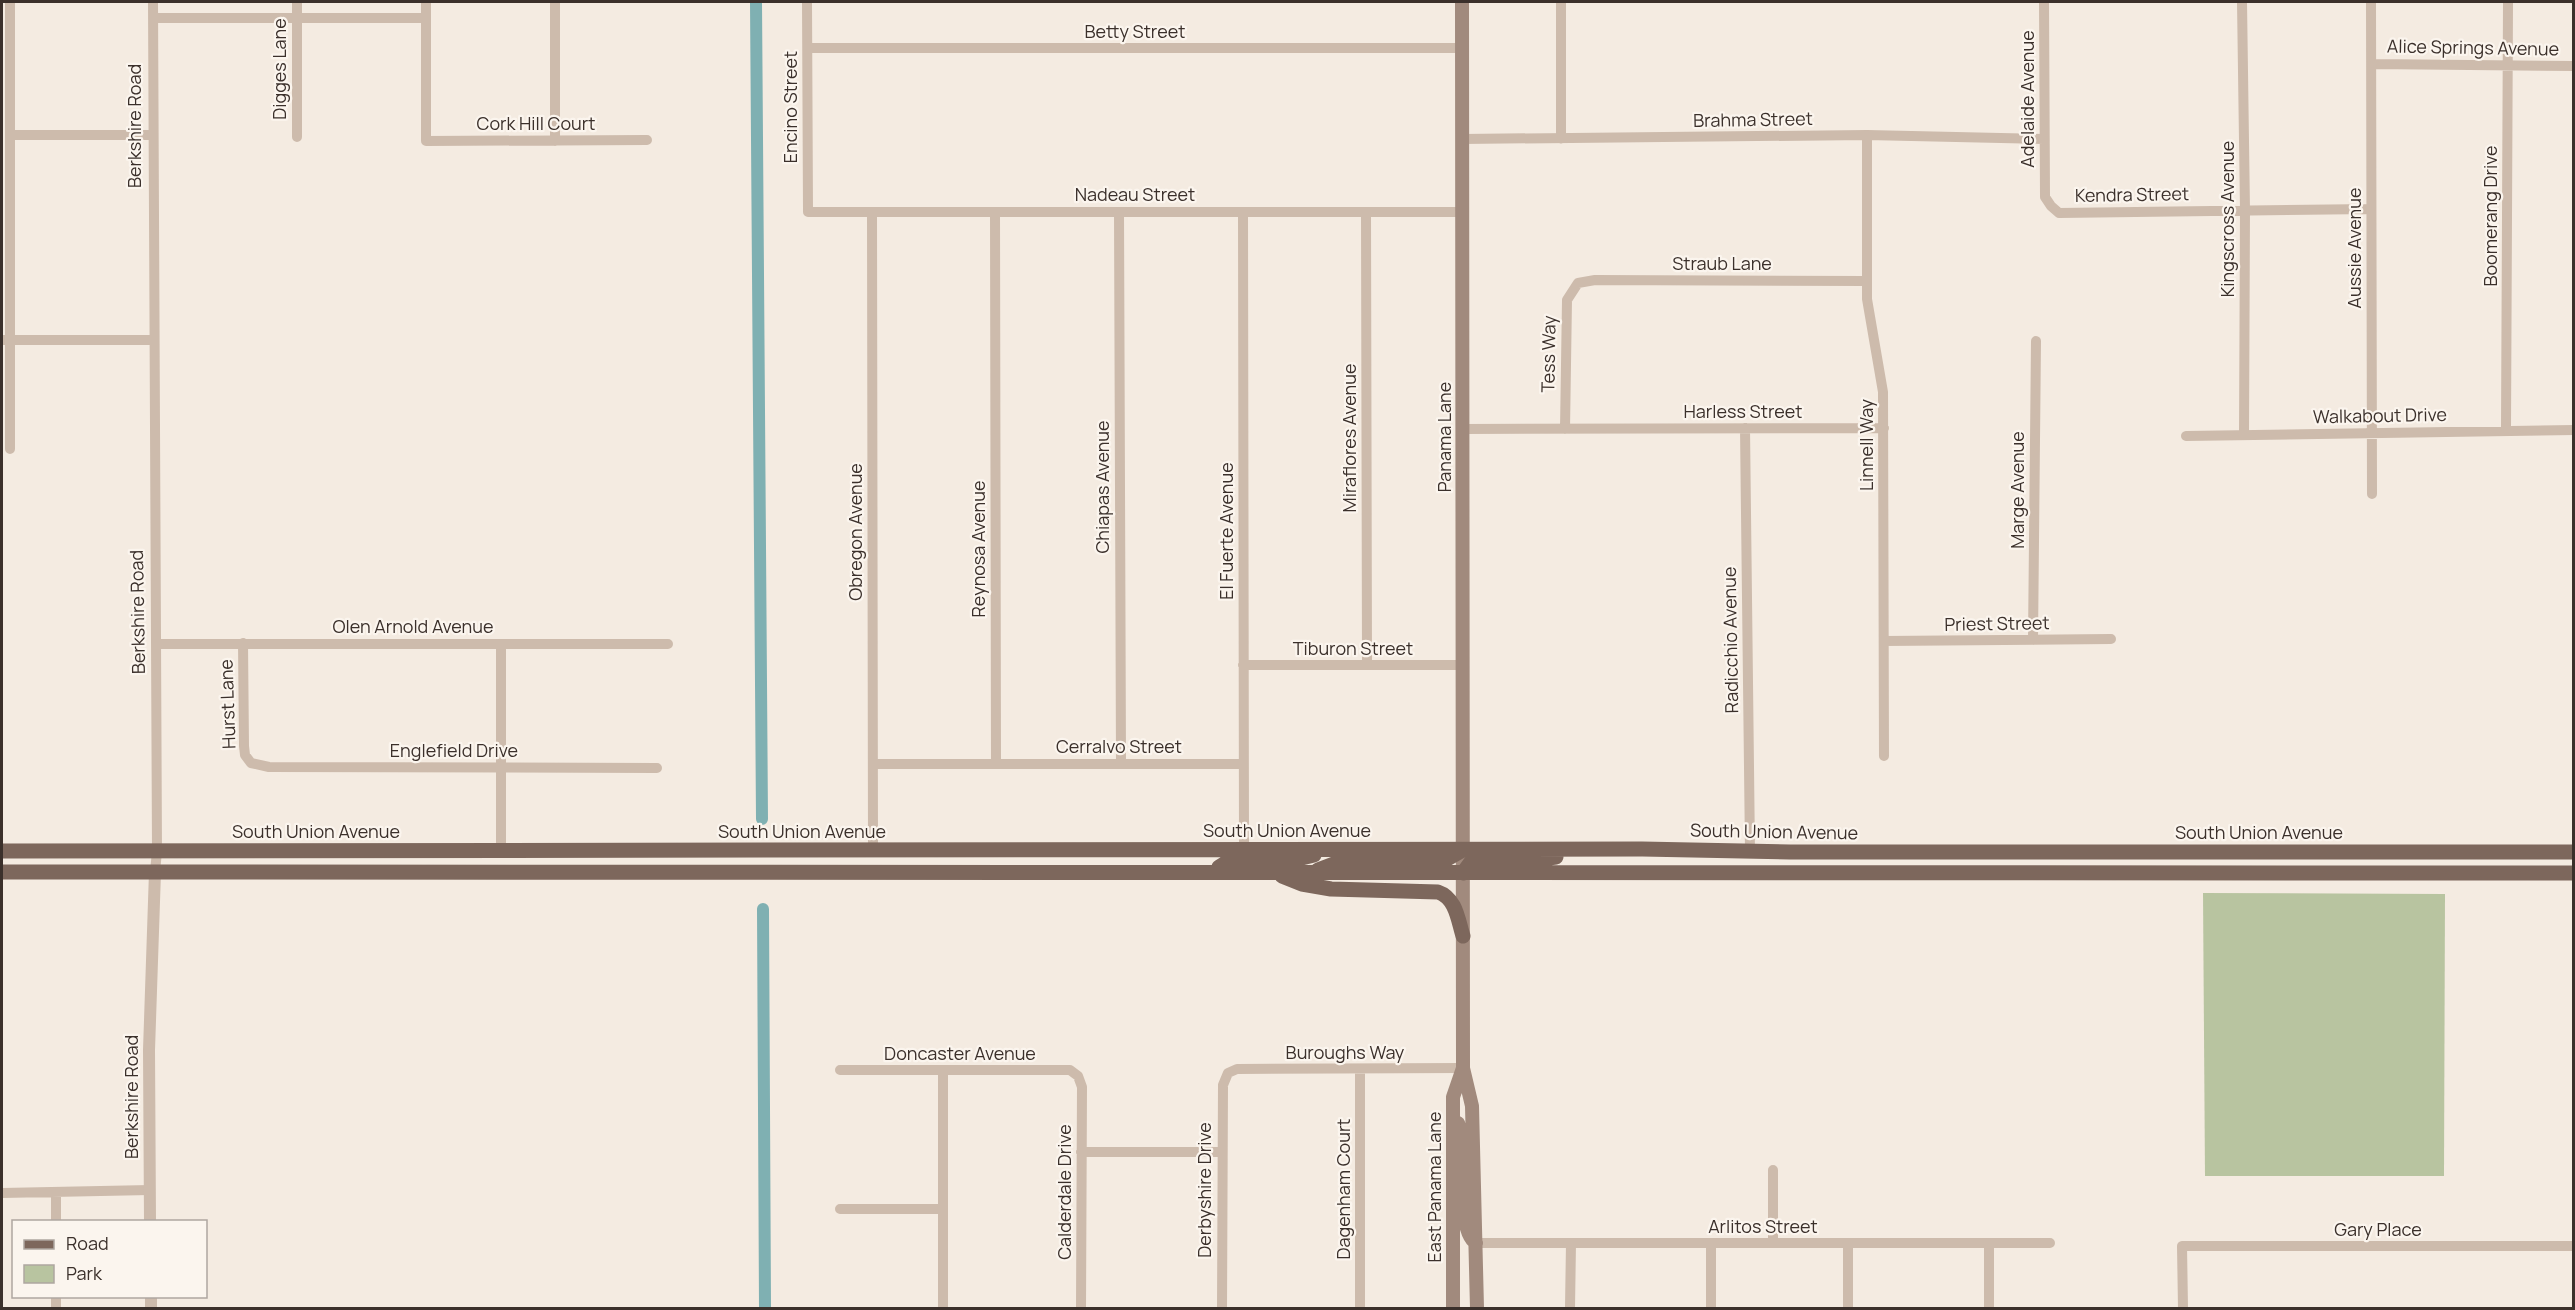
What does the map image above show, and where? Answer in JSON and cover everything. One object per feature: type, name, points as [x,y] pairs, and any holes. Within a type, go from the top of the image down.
[{"type":"main road","name":"Panama Lane","points":[[1462,2],[1463,873]]},
{"type":"main road","points":[[1313,873],[1327,864],[1339,862],[1440,861],[1455,856],[1463,849]]},
{"type":"main road","name":"South Union Avenue","points":[[2,851],[873,852],[1585,849],[1750,852],[2574,852]]},
{"type":"main road","points":[[1463,873],[1471,862],[1541,860],[1585,849]]},
{"type":"main road","points":[[1219,872],[1219,867],[1227,862],[1294,861],[1328,850]]},
{"type":"main road","points":[[2164,873],[2173,863],[2245,863],[2256,852]]},
{"type":"main road","points":[[2026,873],[2037,863],[2121,863],[2136,853]]},
{"type":"main road","points":[[2,872],[2574,873]]},
{"type":"main road","points":[[1274,873],[1302,884],[1331,889],[1432,890],[1443,893],[1454,905],[1463,936]]},
{"type":"main road","name":"East Panama Lane","points":[[1463,873],[1463,1068],[1472,1106],[1477,1308]]},
{"type":"main road","name":"East Panama Lane","points":[[1453,1308],[1453,1097],[1463,1068]]},
{"type":"main road","points":[[1453,1104],[1462,1137],[1465,1226],[1476,1243]]},
{"type":"street","points":[[10,2],[6,38],[10,135],[6,340],[10,449]]},
{"type":"street","name":"Berkshire Road","points":[[150,1220],[148,1050],[157,851],[153,2]]},
{"type":"street","name":"Digges Lane","points":[[297,2],[297,137]]},
{"type":"street","points":[[153,18],[426,18],[426,2]]},
{"type":"street","points":[[555,2],[555,141]]},
{"type":"street","name":"Encino Street","points":[[807,2],[808,212]]},
{"type":"street","points":[[1561,2],[1561,139]]},
{"type":"street","name":"Adelaide Avenue","points":[[2044,2],[2046,197]]},
{"type":"street","name":"Kingscross Avenue","points":[[2242,2],[2245,210],[2244,435]]},
{"type":"street","name":"Aussie Avenue","points":[[2371,2],[2373,64],[2372,494]]},
{"type":"street","name":"Boomerang Drive","points":[[2506,430],[2508,2]]},
{"type":"street","name":"Cork Hill Court","points":[[426,18],[426,141],[647,140]]},
{"type":"street","name":"Betty Street","points":[[808,48],[1462,48]]},
{"type":"street","name":"Alice Springs Avenue","points":[[2373,64],[2574,66]]},
{"type":"street","points":[[10,135],[153,135]]},
{"type":"street","name":"Brahma Street","points":[[1462,139],[1867,135],[2044,139]]},
{"type":"street","name":"Linnell Way","points":[[1867,135],[1866,280],[1882,385],[1884,428],[1884,756]]},
{"type":"street","name":"Kendra Street","points":[[2046,197],[2059,213],[2371,209]]},
{"type":"street","name":"Nadeau Street","points":[[808,212],[1462,212]]},
{"type":"street","name":"Obregon Avenue","points":[[872,212],[873,852]]},
{"type":"street","name":"Reynosa Avenue","points":[[995,212],[996,764]]},
{"type":"street","name":"Chiapas Avenue","points":[[1119,212],[1121,763]]},
{"type":"street","name":"El Fuerte Avenue","points":[[1243,212],[1244,851]]},
{"type":"street","name":"Miraflores Avenue","points":[[1366,212],[1367,665]]},
{"type":"street","name":"Straub Lane","points":[[1578,283],[1595,280],[1866,280]]},
{"type":"street","name":"Tess Way","points":[[1565,429],[1567,300],[1578,283]]},
{"type":"street","points":[[6,340],[154,340]]},
{"type":"street","name":"Marge Avenue","points":[[2033,640],[2036,341]]},
{"type":"street","name":"Radicchio Avenue","points":[[1745,428],[1750,852]]},
{"type":"street","name":"Harless Street","points":[[1565,429],[1884,428]]},
{"type":"street","points":[[1463,429],[1565,429]]},
{"type":"street","name":"Walkabout Drive","points":[[2186,436],[2574,430]]},
{"type":"street","name":"Priest Street","points":[[1884,641],[2111,639]]},
{"type":"street","name":"Hurst Lane","points":[[243,643],[244,746],[245,755],[250,763]]},
{"type":"street","name":"Olen Arnold Avenue","points":[[157,644],[668,644]]},
{"type":"street","points":[[501,644],[501,852]]},
{"type":"street","name":"Tiburon Street","points":[[1243,665],[1463,665]]},
{"type":"street","name":"Englefield Drive","points":[[250,763],[270,766],[657,768]]},
{"type":"street","points":[[873,764],[996,764]]},
{"type":"street","name":"Cerralvo Street","points":[[996,764],[1243,764]]},
{"type":"street","name":"Buroughs Way","points":[[1228,1073],[1237,1069],[1463,1068]]},
{"type":"street","name":"Doncaster Avenue","points":[[840,1070],[1070,1070],[1078,1076]]},
{"type":"street","points":[[943,1070],[943,1308]]},
{"type":"street","name":"Dagenham Court","points":[[1360,1070],[1360,1308]]},
{"type":"street","name":"Derbyshire Drive","points":[[1222,1308],[1222,1085],[1228,1073]]},
{"type":"street","name":"Calderdale Drive","points":[[1078,1076],[1082,1088],[1081,1308]]},
{"type":"street","points":[[1081,1152],[1221,1152]]},
{"type":"street","points":[[1773,1170],[1773,1243]]},
{"type":"street","points":[[2,1193],[150,1190]]},
{"type":"street","points":[[56,1193],[56,1220]]},
{"type":"street","points":[[840,1209],[943,1209]]},
{"type":"street","name":"Arlitos Street","points":[[1476,1243],[2050,1243]]},
{"type":"street","points":[[1570,1308],[1571,1243]]},
{"type":"street","points":[[1711,1243],[1711,1308]]},
{"type":"street","points":[[1848,1243],[1848,1308]]},
{"type":"street","points":[[1989,1243],[1989,1308]]},
{"type":"street","name":"Gary Place","points":[[2182,1308],[2182,1246],[2574,1246]]},
{"type":"green space","points":[[2203,893],[2445,894],[2444,1176],[2205,1176]]},
{"type":"waterway","points":[[756,2],[762,819]]},
{"type":"waterway","points":[[763,909],[765,1308]]}]
